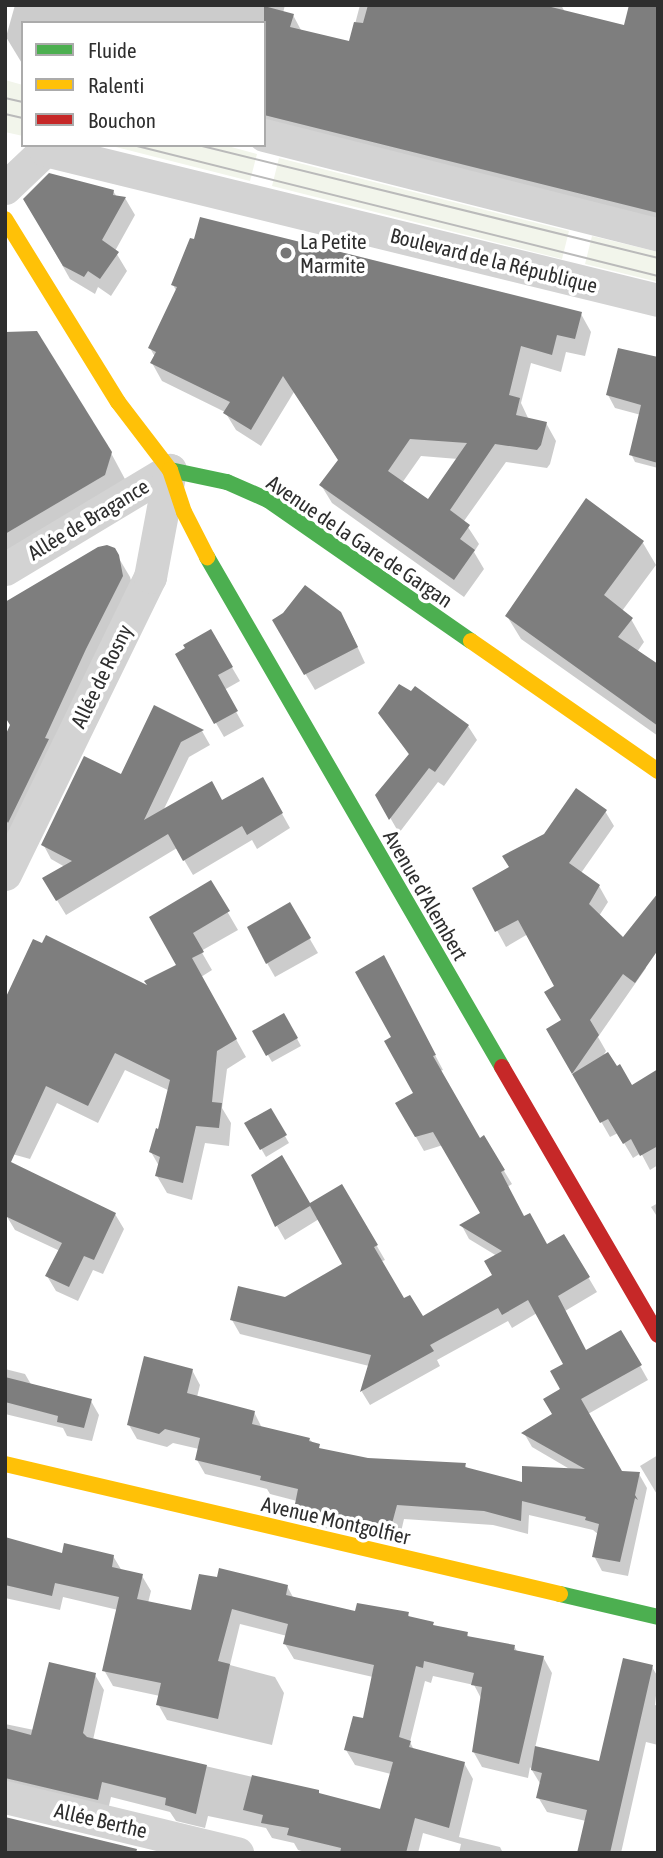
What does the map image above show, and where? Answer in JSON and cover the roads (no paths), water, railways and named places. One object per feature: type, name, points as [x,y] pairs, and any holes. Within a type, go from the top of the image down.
[{"type":"street","points":[[266,136],[658,235]]},
{"type":"street","name":"Boulevard de la République","points":[[5,188],[46,148],[658,300]]},
{"type":"street","points":[[5,219],[118,402],[170,470]]},
{"type":"street","name":"Allée de Bragance","points":[[5,569],[170,470]]},
{"type":"street","name":"Avenue de la Gare de Gargan","points":[[170,470],[227,482],[268,500],[658,771]]},
{"type":"street","name":"Allée de Rosny","points":[[5,874],[150,577],[170,470]]},
{"type":"street","name":"Avenue d'Alembert","points":[[170,470],[184,512],[213,568],[658,1335]]},
{"type":"street","name":"Avenue Montgolfier","points":[[5,1464],[658,1617]]},
{"type":"street","name":"Allée Berthe","points":[[5,1797],[237,1853]]},
{"type":"tram line","points":[[5,98],[21,102]]},
{"type":"tram line","points":[[5,114],[21,118]]},
{"type":"tram line","points":[[141,147],[658,276]]},
{"type":"tram line","points":[[206,147],[658,258]]},
{"type":"place","name":"La Petite Marmite","points":[[286,253]]}]
